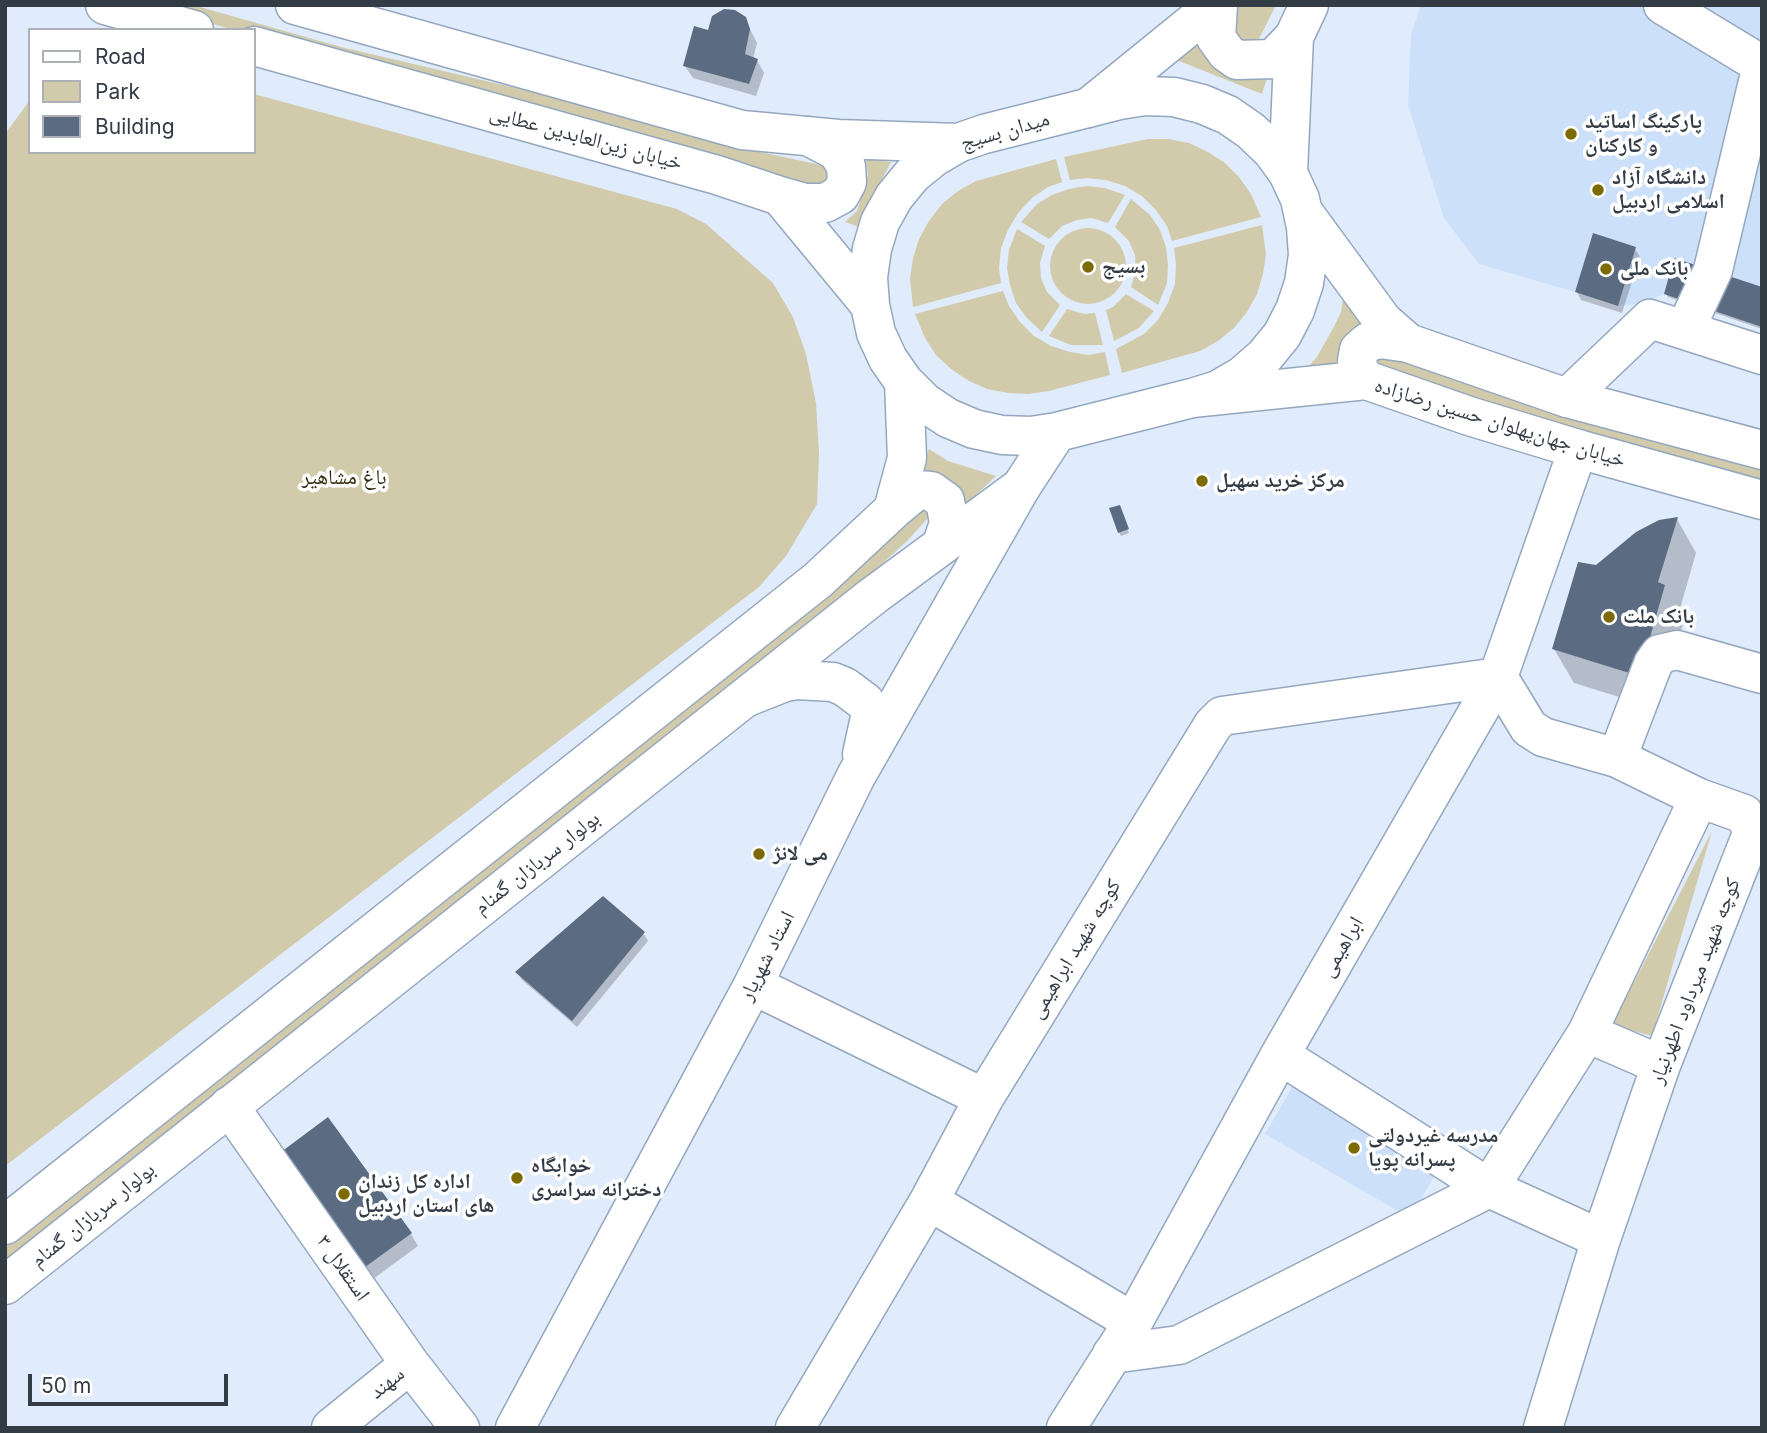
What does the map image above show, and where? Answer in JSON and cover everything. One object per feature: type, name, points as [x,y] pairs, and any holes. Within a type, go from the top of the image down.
[{"type":"main road","points":[[105,5],[187,28]]},
{"type":"main road","points":[[295,5],[336,11],[742,130],[958,143]]},
{"type":"main road","points":[[1216,5],[1216,38],[1227,53],[1237,60],[1273,59],[1302,21]]},
{"type":"main road","points":[[1088,108],[1216,5]]},
{"type":"main road","points":[[1663,5],[1762,65],[1713,270],[1685,330]]},
{"type":"main road","points":[[1288,173],[1302,21]]},
{"type":"main road","name":"خیابان زین‌العابدین عطایی","points":[[256,47],[718,175],[805,203],[825,203],[841,195],[847,182],[846,166],[837,151],[808,136]]},
{"type":"main road","name":"میدان بسیج","points":[[1145,96],[1174,97],[1202,104],[1228,115],[1272,150],[1288,173],[1306,227],[1306,274],[1296,310],[1282,335],[1264,357],[1242,376],[1217,390],[1057,432],[1031,436],[1002,435],[974,429],[948,418],[932,407],[904,382],[888,359],[876,333],[870,305],[868,277],[872,249],[894,197],[912,175],[934,157],[958,143],[984,134],[1088,108],[1145,96]]},
{"type":"main road","points":[[780,196],[870,305]]},
{"type":"main road","name":"خیابان جهان‌پهلوان حسین رضا‌زاده","points":[[1302,210],[1383,321],[1408,344],[1567,398],[1762,450]]},
{"type":"main road","points":[[1567,398],[1650,319],[1762,355]]},
{"type":"main road","points":[[1366,380],[1357,361],[1359,350],[1368,342],[1381,339],[1408,344]]},
{"type":"main road","name":"خیابان جهان‌پهلوان حسین رضا‌زاده","points":[[1192,398],[1366,380],[1469,416],[1762,500]]},
{"type":"main road","points":[[893,510],[907,458],[904,382]]},
{"type":"main road","name":"بولوار سربازان گمنام","points":[[5,1285],[745,698],[942,544],[1021,487],[1057,432]]},
{"type":"main road","name":"ابراهیمی","points":[[1066,1428],[1133,1322],[1280,1055],[1498,677],[1578,449]]},
{"type":"main road","name":"استاد شهریار","points":[[515,1428],[753,985],[856,776],[1021,487]]},
{"type":"main road","points":[[5,1225],[818,580],[917,490],[931,491],[945,501],[949,523],[942,544]]},
{"type":"main road","points":[[1617,758],[1653,664],[1660,654],[1677,650],[1762,674]]},
{"type":"main road","name":"کوچه شهید میرداود اطهرنیار","points":[[1498,677],[1529,728],[1543,737],[1617,758],[1699,798],[1744,814],[1753,831],[1661,1065],[1601,1239],[1544,1428]]},
{"type":"main road","name":"کوچه شهید ابراهیمی","points":[[796,1428],[929,1201],[984,1098],[1213,725],[1222,716],[1498,677]]},
{"type":"main road","points":[[745,698],[797,680],[832,682],[856,694],[872,713],[856,776]]},
{"type":"main road","points":[[1112,1354],[1179,1345],[1489,1188],[1587,1033],[1699,798]]},
{"type":"main road","points":[[753,985],[984,1098]]},
{"type":"main road","points":[[1587,1033],[1661,1065]]},
{"type":"main road","points":[[1280,1055],[1489,1188],[1601,1239]]},
{"type":"main road","name":"استقلال ۳","points":[[229,1106],[410,1364],[460,1428]]},
{"type":"main road","points":[[929,1201],[1133,1322]]},
{"type":"main road","name":"سهند","points":[[331,1428],[410,1364]]},
{"type":"shaded area","name":"دانشگاه آزاد اسلامی اردبیل","points":[[1421,5],[1762,5],[1762,327],[1664,294],[1640,304],[1618,306],[1636,247],[1593,233],[1575,292],[1479,264],[1444,218],[1408,105],[1411,35]]},
{"type":"shaded area","name":"مدرسه غیردولتی پسرانه پویا","points":[[1297,1079],[1442,1163],[1410,1218],[1265,1134]]},
{"type":"green space","points":[[147,5],[193,5],[341,47],[533,92],[700,139],[816,164],[830,168],[825,189],[256,31],[256,28],[227,28]]},
{"type":"green space","points":[[1235,5],[1276,5],[1260,37],[1253,44],[1243,43],[1232,35]]},
{"type":"green space","points":[[1197,35],[1270,68],[1262,94],[1174,59]]},
{"type":"green space","name":"باغ مشاهیر","points":[[256,95],[677,209],[706,224],[773,283],[793,317],[806,354],[816,403],[819,454],[817,504],[786,556],[759,587],[5,1166],[5,134],[28,103],[28,154],[256,154]]},
{"type":"green space","points":[[1148,139],[1189,143],[1225,163],[1251,194],[1261,217],[1172,241],[1167,226],[1142,196],[1125,186],[1106,180],[1070,180],[1064,157]]},
{"type":"green space","points":[[866,159],[891,162],[876,191],[867,230],[845,222],[857,211],[868,175]]},
{"type":"green space","points":[[1056,159],[1062,182],[1048,187],[1032,198],[1018,213],[1008,230],[1001,248],[1001,283],[913,307],[910,279],[913,258],[919,239],[942,204],[976,181]]},
{"type":"green space","points":[[1087,186],[1105,188],[1125,195],[1108,223],[1092,218],[1077,220],[1062,226],[1049,239],[1021,222],[1037,204],[1052,195]]},
{"type":"green space","points":[[1131,199],[1150,215],[1160,230],[1166,247],[1167,283],[1158,305],[1131,287],[1136,270],[1135,255],[1129,241],[1115,227]]},
{"type":"green space","points":[[1262,225],[1266,254],[1263,274],[1257,294],[1234,328],[1200,351],[1122,373],[1116,349],[1144,334],[1158,320],[1168,303],[1175,284],[1174,248]]},
{"type":"green space","points":[[1088,228],[1102,231],[1115,239],[1123,252],[1126,266],[1123,280],[1115,293],[1102,301],[1088,304],[1074,301],[1061,293],[1053,280],[1050,266],[1053,252],[1061,239],[1074,231]]},
{"type":"green space","points":[[1017,229],[1045,246],[1040,263],[1041,278],[1047,292],[1060,305],[1042,332],[1016,303],[1010,285],[1007,268],[1009,250]]},
{"type":"green space","points":[[1003,291],[1020,322],[1034,336],[1051,346],[1070,352],[1089,355],[1105,352],[1110,375],[1028,394],[987,389],[951,369],[936,355],[915,314]]},
{"type":"green space","points":[[1126,294],[1154,311],[1139,328],[1114,341],[1106,310]]},
{"type":"green space","points":[[1344,295],[1366,323],[1347,337],[1339,350],[1335,367],[1307,368],[1317,357],[1335,325]]},
{"type":"green space","points":[[1067,309],[1084,314],[1095,313],[1103,345],[1071,345],[1049,336]]},
{"type":"green space","points":[[1379,354],[1528,402],[1762,470],[1762,483],[1488,404],[1377,366],[1375,355]]},
{"type":"green space","points":[[929,449],[948,461],[996,476],[962,508],[915,480]]},
{"type":"green space","points":[[915,507],[930,510],[928,518],[847,596],[5,1267],[5,1248],[547,817],[724,680],[833,591]]},
{"type":"green space","points":[[1712,831],[1652,1036],[1612,1025]]},
{"type":"building","points":[[724,9],[735,10],[746,17],[750,29],[745,54],[758,59],[749,84],[683,66],[694,26],[708,30],[712,16]]},
{"type":"building","name":"بانک ملی","points":[[1593,233],[1636,247],[1618,306],[1575,292]]},
{"type":"building","points":[[1674,258],[1762,287],[1762,327],[1664,294]]},
{"type":"building","points":[[1120,505],[1129,529],[1118,533],[1109,508]]},
{"type":"building","name":"بانک ملت","points":[[1678,517],[1658,582],[1665,585],[1639,676],[1552,649],[1578,562],[1596,565],[1636,532],[1659,520]]},
{"type":"building","points":[[603,896],[645,932],[572,1021],[515,972]]},
{"type":"building","name":"اداره کل زندان های استان اردبیل","points":[[328,1117],[412,1233],[361,1270],[277,1155]]},
{"type":"place","name":"پارکینگ اساتید و کارکنان","points":[[1571,134]]},
{"type":"place","name":"دانشگاه آزاد اسلامی اردبیل","points":[[1598,190]]},
{"type":"place","name":"بسیج","points":[[1088,267]]},
{"type":"place","name":"بانک ملی","points":[[1606,269]]},
{"type":"place","name":"مرکز خرید سهیل","points":[[1202,481]]},
{"type":"place","name":"بانک ملت","points":[[1609,617]]},
{"type":"place","name":"می لانژ","points":[[759,854]]},
{"type":"place","name":"مدرسه غیردولتی پسرانه پویا","points":[[1354,1148]]},
{"type":"place","name":"خوابگاه دخترانه سراسری","points":[[517,1178]]},
{"type":"place","name":"اداره کل زندان های استان اردبیل","points":[[344,1194]]}]
